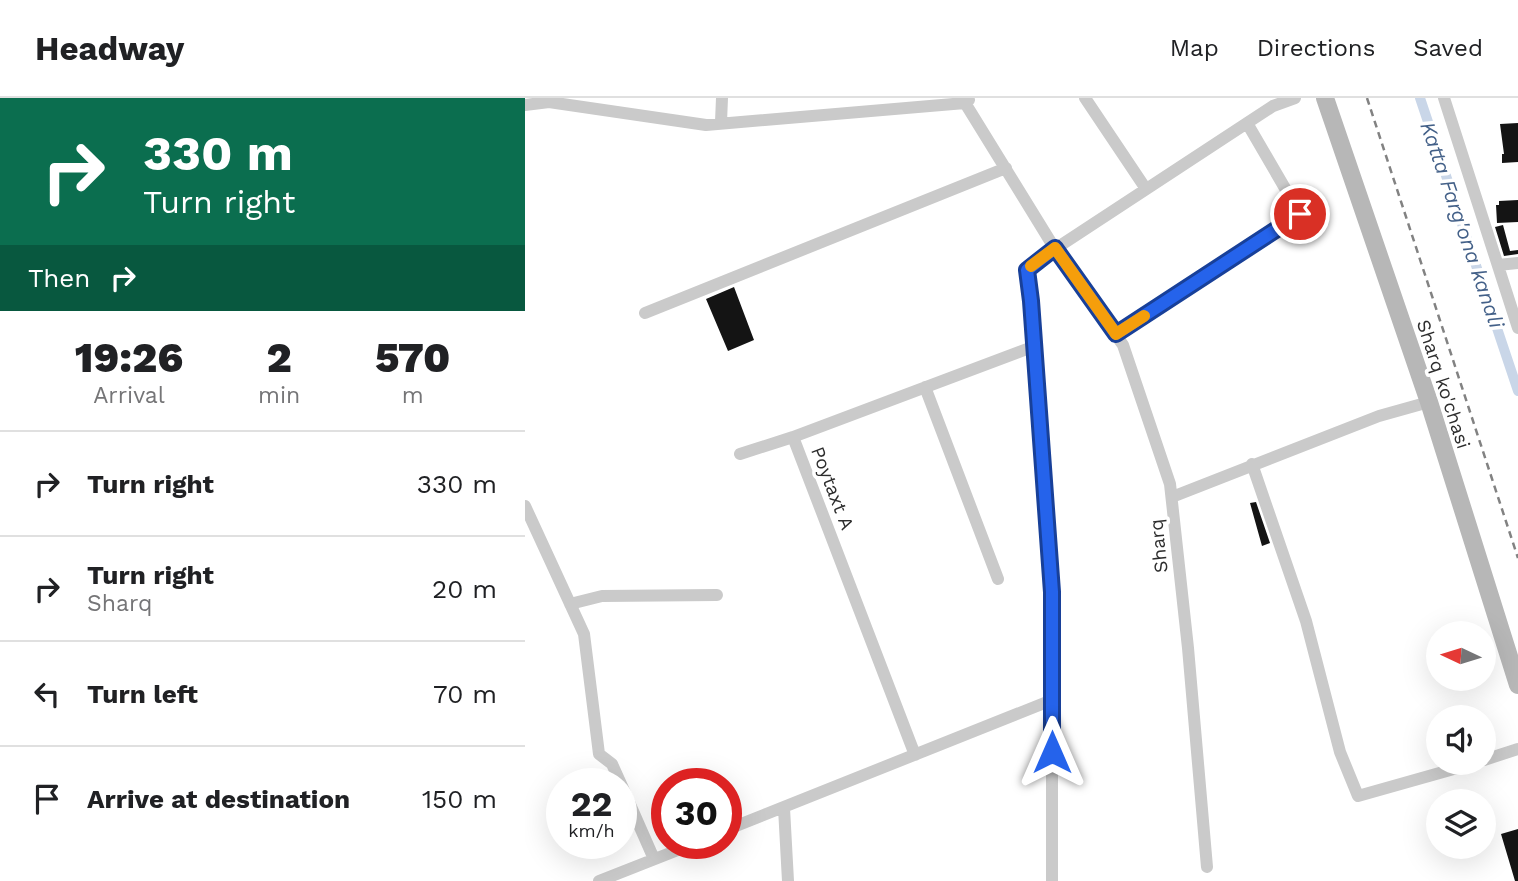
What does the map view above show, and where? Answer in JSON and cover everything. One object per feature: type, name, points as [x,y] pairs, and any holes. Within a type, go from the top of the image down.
[{"type":"main road","name":"Sharq ko'chasi","points":[[1325,98],[1429,402],[1518,685]]},
{"type":"street","points":[[721,122],[722,98]]},
{"type":"street","points":[[1084,98],[1146,189]]},
{"type":"street","points":[[1052,881],[1052,592],[1027,270],[1055,248],[1273,106],[1295,98]]},
{"type":"street","points":[[1444,98],[1518,328]]},
{"type":"street","points":[[525,105],[549,100],[706,125],[966,100]]},
{"type":"street","name":"Sharq","points":[[966,100],[1055,248],[1123,345],[1170,484],[1188,648],[1207,867]]},
{"type":"street","points":[[1116,334],[1300,214],[1247,123]]},
{"type":"street","points":[[645,313],[1006,167]]},
{"type":"street","points":[[1498,265],[1518,263]]},
{"type":"street","name":"Poytaxt A","points":[[915,755],[793,437],[1035,346]]},
{"type":"street","points":[[925,387],[998,579]]},
{"type":"street","points":[[1172,497],[1378,416],[1429,402]]},
{"type":"street","points":[[740,454],[793,437]]},
{"type":"street","points":[[1252,464],[1306,621],[1340,752],[1358,796],[1432,775]]},
{"type":"street","points":[[525,506],[585,634],[599,754],[614,768]]},
{"type":"street","points":[[570,604],[602,596],[717,595]]},
{"type":"street","points":[[742,824],[1052,700]]},
{"type":"street","points":[[1496,756],[1518,749]]},
{"type":"street","points":[[784,808],[788,881]]},
{"type":"street","points":[[637,820],[651,852]]},
{"type":"street","points":[[599,881],[654,859]]},
{"type":"building","points":[[1518,123],[1518,162],[1502,163],[1504,154],[1500,124]]},
{"type":"building","points":[[1518,200],[1518,222],[1497,223],[1496,205],[1499,205],[1499,201]]},
{"type":"building","points":[[1503,225],[1510,251],[1518,250],[1518,254],[1504,256],[1495,227]]},
{"type":"building","points":[[734,287],[754,340],[728,351],[706,299]]},
{"type":"building","points":[[1256,502],[1270,543],[1262,546],[1250,503]]},
{"type":"building","points":[[1518,829],[1518,881],[1515,881],[1501,834]]},
{"type":"waterway","name":"Katta Farg'ona kanali","points":[[1420,98],[1518,391]]},
{"type":"railway","points":[[1367,98],[1518,558]]},
{"type":"slow traffic","points":[[1031,266],[1055,248],[1116,334],[1144,316]]},
{"type":"route","points":[[1052,752],[1052,592],[1027,270],[1055,248],[1116,334],[1300,214]]}]
